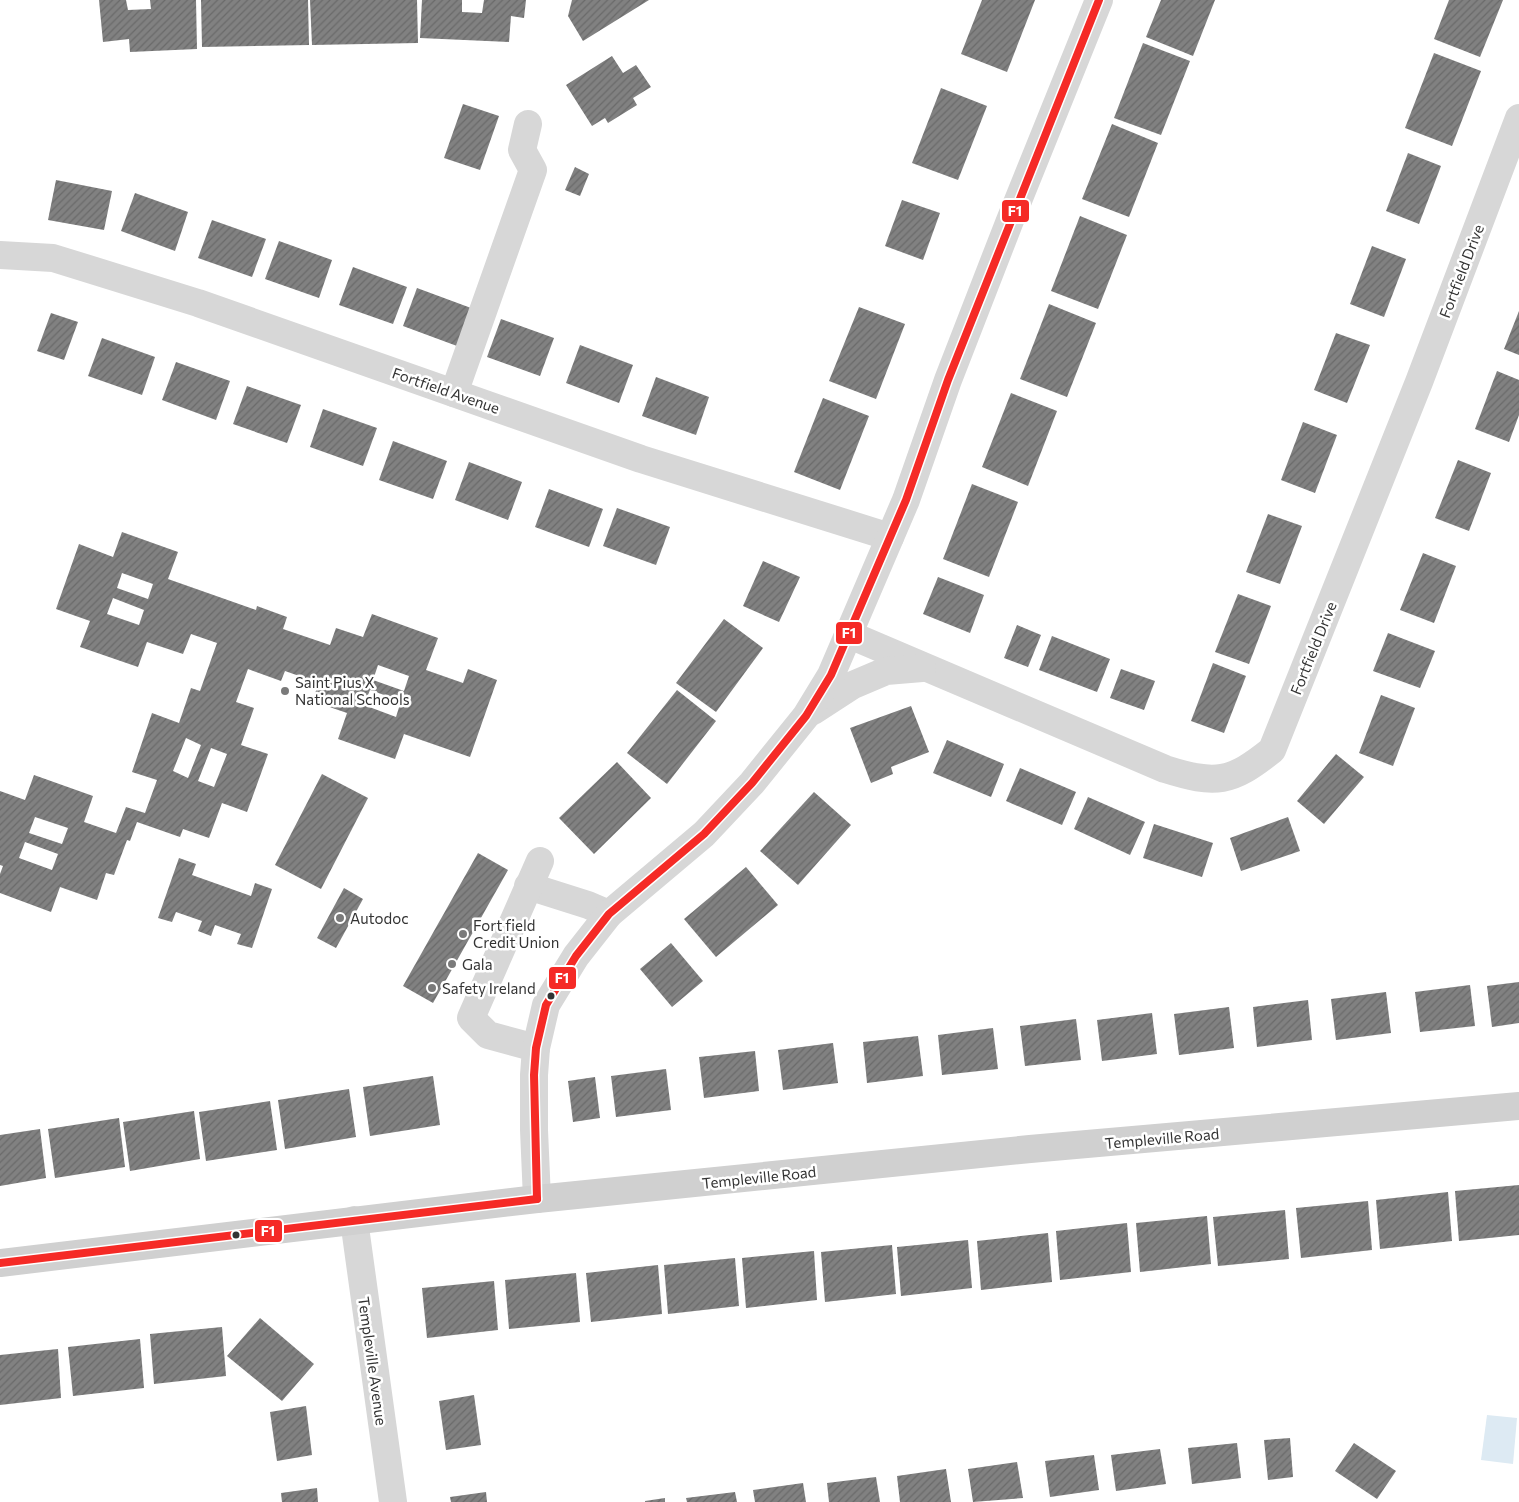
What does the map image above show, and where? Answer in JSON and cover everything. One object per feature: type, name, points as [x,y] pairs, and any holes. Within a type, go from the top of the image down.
[{"type":"main road","name":"Templeville Road","points":[[0,1264],[537,1199],[1030,1149],[1519,1106]]},
{"type":"street","points":[[537,1199],[534,1130],[536,1048],[546,1005],[576,956],[609,914],[704,834],[752,783],[806,716],[831,675],[850,635],[906,500],[948,380],[1098,0]]},
{"type":"street","name":"Fortfield Drive","points":[[850,635],[1165,769],[1194,778],[1226,778],[1248,770],[1272,750],[1419,382],[1519,118]]},
{"type":"street","points":[[454,393],[533,170],[522,150],[528,124]]},
{"type":"street","name":"Fortfield Avenue","points":[[0,255],[53,258],[198,303],[641,459],[890,537]]},
{"type":"street","points":[[806,716],[853,685],[886,671],[926,668]]},
{"type":"street","points":[[536,1048],[488,1035],[471,1018],[540,861]]},
{"type":"street","points":[[528,886],[588,905],[609,914]]},
{"type":"street","name":"Templeville Avenue","points":[[354,1220],[393,1502]]},
{"type":"shaded area","points":[[1487,1415],[1517,1418],[1513,1464],[1481,1460]]},
{"type":"building","points":[[99,0],[126,0],[128,10],[151,9],[150,0],[196,0],[197,49],[130,52],[129,39],[103,42]]},
{"type":"building","points":[[201,0],[308,0],[309,45],[202,47]]},
{"type":"building","points":[[310,0],[417,0],[418,43],[312,45]]},
{"type":"building","points":[[422,0],[462,0],[462,12],[482,13],[484,0],[526,0],[524,18],[511,16],[509,42],[420,38]]},
{"type":"building","points":[[572,0],[649,0],[583,41],[568,16]]},
{"type":"building","points":[[982,0],[1035,0],[1007,72],[961,54]]},
{"type":"building","points":[[1161,0],[1215,0],[1193,56],[1146,37]]},
{"type":"building","points":[[1449,0],[1503,0],[1480,57],[1434,39]]},
{"type":"building","points":[[1143,43],[1190,61],[1161,135],[1114,118]]},
{"type":"building","points":[[1434,53],[1481,71],[1452,146],[1405,128]]},
{"type":"building","points":[[612,56],[623,73],[636,65],[651,87],[633,98],[637,105],[608,123],[605,118],[592,126],[566,85]]},
{"type":"building","points":[[941,88],[987,106],[958,180],[912,163]]},
{"type":"building","points":[[463,104],[499,116],[480,170],[444,158]]},
{"type":"building","points":[[1112,124],[1158,143],[1129,217],[1082,199]]},
{"type":"building","points":[[1408,153],[1441,166],[1419,224],[1386,211]]},
{"type":"building","points":[[575,167],[589,174],[580,196],[565,190]]},
{"type":"building","points":[[56,180],[112,191],[104,230],[48,220]]},
{"type":"building","points":[[135,193],[188,212],[175,251],[121,231]]},
{"type":"building","points":[[902,200],[940,213],[923,260],[885,246]]},
{"type":"building","points":[[1080,216],[1127,235],[1098,309],[1051,291]]},
{"type":"building","points":[[212,220],[266,239],[252,277],[198,258]]},
{"type":"building","points":[[279,241],[332,260],[319,298],[265,279]]},
{"type":"building","points":[[1372,246],[1406,259],[1384,317],[1350,304]]},
{"type":"building","points":[[353,267],[407,287],[393,324],[339,305]]},
{"type":"building","points":[[417,288],[471,308],[457,346],[403,326]]},
{"type":"building","points":[[1049,304],[1096,323],[1067,397],[1020,379]]},
{"type":"building","points":[[859,307],[905,324],[876,399],[829,381]]},
{"type":"building","points":[[1519,311],[1519,355],[1504,349]]},
{"type":"building","points":[[51,313],[78,322],[64,360],[37,351]]},
{"type":"building","points":[[501,319],[554,338],[540,376],[487,357]]},
{"type":"building","points":[[1336,333],[1370,345],[1347,403],[1314,390]]},
{"type":"building","points":[[102,338],[155,357],[142,395],[88,376]]},
{"type":"building","points":[[580,345],[633,365],[619,403],[566,383]]},
{"type":"building","points":[[176,362],[230,381],[216,420],[162,400]]},
{"type":"building","points":[[1497,371],[1519,380],[1519,415],[1509,442],[1475,429]]},
{"type":"building","points":[[656,377],[709,397],[696,435],[642,416]]},
{"type":"building","points":[[247,386],[301,405],[287,443],[233,424]]},
{"type":"building","points":[[1011,393],[1057,411],[1028,486],[982,467]]},
{"type":"building","points":[[823,398],[869,416],[840,490],[794,472]]},
{"type":"building","points":[[323,409],[377,428],[363,466],[310,447]]},
{"type":"building","points":[[1303,422],[1337,435],[1315,493],[1281,480]]},
{"type":"building","points":[[393,441],[447,461],[433,499],[379,480]]},
{"type":"building","points":[[1458,460],[1491,473],[1469,531],[1435,518]]},
{"type":"building","points":[[469,462],[522,482],[508,520],[455,500]]},
{"type":"building","points":[[972,484],[1018,502],[989,577],[943,559]]},
{"type":"building","points":[[549,489],[603,509],[589,547],[535,527]]},
{"type":"building","points":[[617,508],[670,527],[656,565],[603,546]]},
{"type":"building","points":[[1268,514],[1302,526],[1280,584],[1246,572]]},
{"type":"building","points":[[122,532],[178,552],[168,579],[256,610],[257,606],[287,617],[283,629],[330,645],[336,628],[363,637],[372,614],[438,638],[426,670],[463,683],[468,669],[497,680],[470,757],[404,734],[395,759],[338,739],[347,713],[312,701],[319,683],[285,671],[281,681],[248,669],[236,702],[254,708],[241,745],[268,754],[247,812],[222,803],[209,838],[183,829],[180,837],[137,822],[130,841],[127,840],[114,875],[106,873],[97,900],[60,887],[51,912],[0,893],[0,874],[3,866],[0,865],[0,791],[25,800],[34,775],[93,796],[84,822],[116,833],[126,807],[145,813],[157,780],[132,772],[152,713],[179,723],[191,688],[200,691],[217,643],[191,634],[183,654],[147,642],[138,667],[80,647],[90,621],[56,609],[79,544],[113,557]],"holes":[[[122,573],[153,584],[148,599],[117,588]],[[113,598],[144,610],[139,625],[107,614]],[[378,665],[409,676],[404,691],[373,680]],[[370,690],[401,701],[396,717],[364,705]],[[186,738],[201,745],[188,778],[173,771]],[[211,748],[227,754],[214,787],[198,781]],[[35,817],[68,828],[62,844],[29,833]],[[25,842],[58,854],[52,870],[19,858]]]},
{"type":"building","points":[[1423,553],[1456,566],[1434,623],[1400,610]]},
{"type":"building","points":[[763,561],[800,577],[779,622],[743,606]]},
{"type":"building","points":[[938,577],[984,595],[970,633],[923,614]]},
{"type":"building","points":[[1238,594],[1271,606],[1249,664],[1215,652]]},
{"type":"building","points":[[724,619],[763,648],[716,712],[676,683]]},
{"type":"building","points":[[1017,625],[1041,635],[1028,667],[1004,658]]},
{"type":"building","points":[[1388,633],[1435,651],[1420,688],[1373,671]]},
{"type":"building","points":[[1052,636],[1110,659],[1097,692],[1039,670]]},
{"type":"building","points":[[1213,663],[1246,676],[1224,733],[1191,721]]},
{"type":"building","points":[[1121,669],[1155,681],[1144,710],[1110,698]]},
{"type":"building","points":[[677,690],[716,721],[667,784],[627,753]]},
{"type":"building","points":[[1381,695],[1415,708],[1393,766],[1359,753]]},
{"type":"building","points":[[911,706],[929,752],[891,767],[893,774],[871,783],[850,728]]},
{"type":"building","points":[[947,740],[1004,764],[991,797],[933,773]]},
{"type":"building","points":[[1336,754],[1364,777],[1324,824],[1297,801]]},
{"type":"building","points":[[617,762],[651,798],[594,854],[559,818]]},
{"type":"building","points":[[1020,768],[1076,792],[1062,825],[1006,801]]},
{"type":"building","points":[[322,774],[368,798],[321,889],[275,865]]},
{"type":"building","points":[[814,792],[851,825],[798,885],[760,851]]},
{"type":"building","points":[[1088,797],[1145,822],[1130,855],[1074,829]]},
{"type":"building","points":[[1288,817],[1300,851],[1241,871],[1230,838]]},
{"type":"building","points":[[1154,824],[1213,843],[1202,877],[1143,858]]},
{"type":"building","points":[[478,853],[508,870],[433,1003],[403,986]]},
{"type":"building","points":[[179,858],[196,864],[192,875],[251,896],[255,883],[272,889],[252,948],[237,944],[241,934],[215,925],[211,936],[198,931],[202,921],[176,912],[172,922],[158,918]]},
{"type":"building","points":[[746,867],[778,905],[716,957],[684,919]]},
{"type":"building","name":"Autodoc","points":[[344,888],[363,899],[336,948],[317,938]]},
{"type":"building","points":[[671,943],[703,981],[672,1007],[640,969]]},
{"type":"building","points":[[1519,982],[1519,1023],[1492,1027],[1487,986]]},
{"type":"building","points":[[1470,985],[1475,1026],[1420,1032],[1415,992]]},
{"type":"building","points":[[1386,992],[1391,1033],[1336,1040],[1331,999]]},
{"type":"building","points":[[1308,1000],[1312,1040],[1257,1047],[1253,1007]]},
{"type":"building","points":[[1229,1007],[1234,1048],[1179,1055],[1174,1014]]},
{"type":"building","points":[[1152,1013],[1157,1054],[1102,1061],[1097,1020]]},
{"type":"building","points":[[1076,1019],[1081,1060],[1025,1066],[1020,1026]]},
{"type":"building","points":[[993,1028],[998,1069],[942,1075],[938,1035]]},
{"type":"building","points":[[918,1036],[923,1076],[867,1083],[863,1042]]},
{"type":"building","points":[[833,1043],[838,1083],[783,1090],[778,1050]]},
{"type":"building","points":[[755,1051],[759,1091],[704,1098],[699,1057]]},
{"type":"building","points":[[666,1069],[671,1110],[616,1117],[611,1076]]},
{"type":"building","points":[[433,1076],[440,1125],[370,1136],[363,1087]]},
{"type":"building","points":[[595,1077],[600,1118],[573,1122],[568,1081]]},
{"type":"building","points":[[349,1089],[356,1137],[285,1149],[278,1100]]},
{"type":"building","points":[[270,1101],[277,1150],[206,1161],[199,1112]]},
{"type":"building","points":[[194,1111],[200,1159],[130,1171],[123,1122]]},
{"type":"building","points":[[119,1118],[125,1167],[55,1178],[48,1129]]},
{"type":"building","points":[[40,1129],[46,1178],[0,1186],[0,1135]]},
{"type":"building","points":[[1519,1185],[1519,1235],[1459,1241],[1455,1191]]},
{"type":"building","points":[[1448,1192],[1452,1241],[1380,1249],[1376,1200]]},
{"type":"building","points":[[1368,1201],[1372,1250],[1301,1258],[1296,1208]]},
{"type":"building","points":[[1285,1210],[1289,1259],[1218,1266],[1213,1217]]},
{"type":"building","points":[[1207,1216],[1211,1264],[1140,1272],[1136,1223]]},
{"type":"building","points":[[1127,1223],[1131,1272],[1060,1280],[1056,1231]]},
{"type":"building","points":[[1048,1233],[1052,1282],[981,1290],[977,1241]]},
{"type":"building","points":[[968,1240],[972,1288],[901,1296],[897,1247]]},
{"type":"building","points":[[892,1245],[896,1294],[825,1302],[821,1252]]},
{"type":"building","points":[[814,1251],[817,1300],[746,1308],[742,1258]]},
{"type":"building","points":[[735,1258],[739,1306],[668,1314],[664,1265]]},
{"type":"building","points":[[658,1265],[662,1314],[591,1322],[586,1273]]},
{"type":"building","points":[[576,1273],[580,1322],[509,1329],[505,1280]]},
{"type":"building","points":[[494,1281],[498,1330],[427,1338],[422,1288]]},
{"type":"building","points":[[260,1318],[314,1364],[282,1401],[227,1356]]},
{"type":"building","points":[[222,1327],[226,1376],[154,1384],[150,1334]]},
{"type":"building","points":[[140,1339],[144,1388],[73,1396],[68,1347]]},
{"type":"building","points":[[58,1349],[61,1398],[0,1405],[0,1355]]},
{"type":"building","points":[[474,1395],[481,1445],[446,1450],[439,1401]]},
{"type":"building","points":[[306,1406],[312,1455],[277,1461],[270,1412]]},
{"type":"building","points":[[1290,1438],[1293,1477],[1268,1480],[1264,1440]]},
{"type":"building","points":[[1237,1443],[1241,1478],[1192,1484],[1188,1448]]},
{"type":"building","points":[[1354,1443],[1396,1471],[1377,1499],[1335,1471]]},
{"type":"building","points":[[1160,1449],[1166,1484],[1116,1491],[1111,1455]]},
{"type":"building","points":[[1094,1455],[1099,1490],[1050,1497],[1045,1461]]},
{"type":"building","points":[[1017,1462],[1023,1498],[973,1502],[968,1469]]},
{"type":"building","points":[[946,1469],[951,1502],[900,1502],[897,1476]]},
{"type":"building","points":[[876,1477],[880,1502],[829,1502],[827,1483]]},
{"type":"building","points":[[803,1483],[806,1502],[755,1502],[753,1490]]},
{"type":"building","points":[[317,1488],[318,1502],[282,1502],[281,1493]]},
{"type":"building","points":[[486,1492],[487,1502],[451,1502],[450,1497]]},
{"type":"building","points":[[735,1492],[737,1502],[687,1502],[686,1498]]},
{"type":"building","points":[[665,1498],[665,1502],[645,1502],[645,1501]]},
{"type":"transit line","name":"F1","points":[[537,1199],[534,1075],[536,1048],[546,1005],[576,956],[609,914],[704,834],[752,783],[806,716],[831,675],[906,500],[948,380],[1099,0]]},
{"type":"transit line","name":"F1","points":[[0,1263],[537,1199]]},
{"type":"place","name":"Saint Pius X National Schools","points":[[285,691]]},
{"type":"place","name":"Autodoc","points":[[340,918]]},
{"type":"place","name":"Fort field Credit Union","points":[[463,934]]},
{"type":"place","name":"Gala","points":[[452,964]]},
{"type":"place","name":"Safety Ireland","points":[[432,988]]}]
